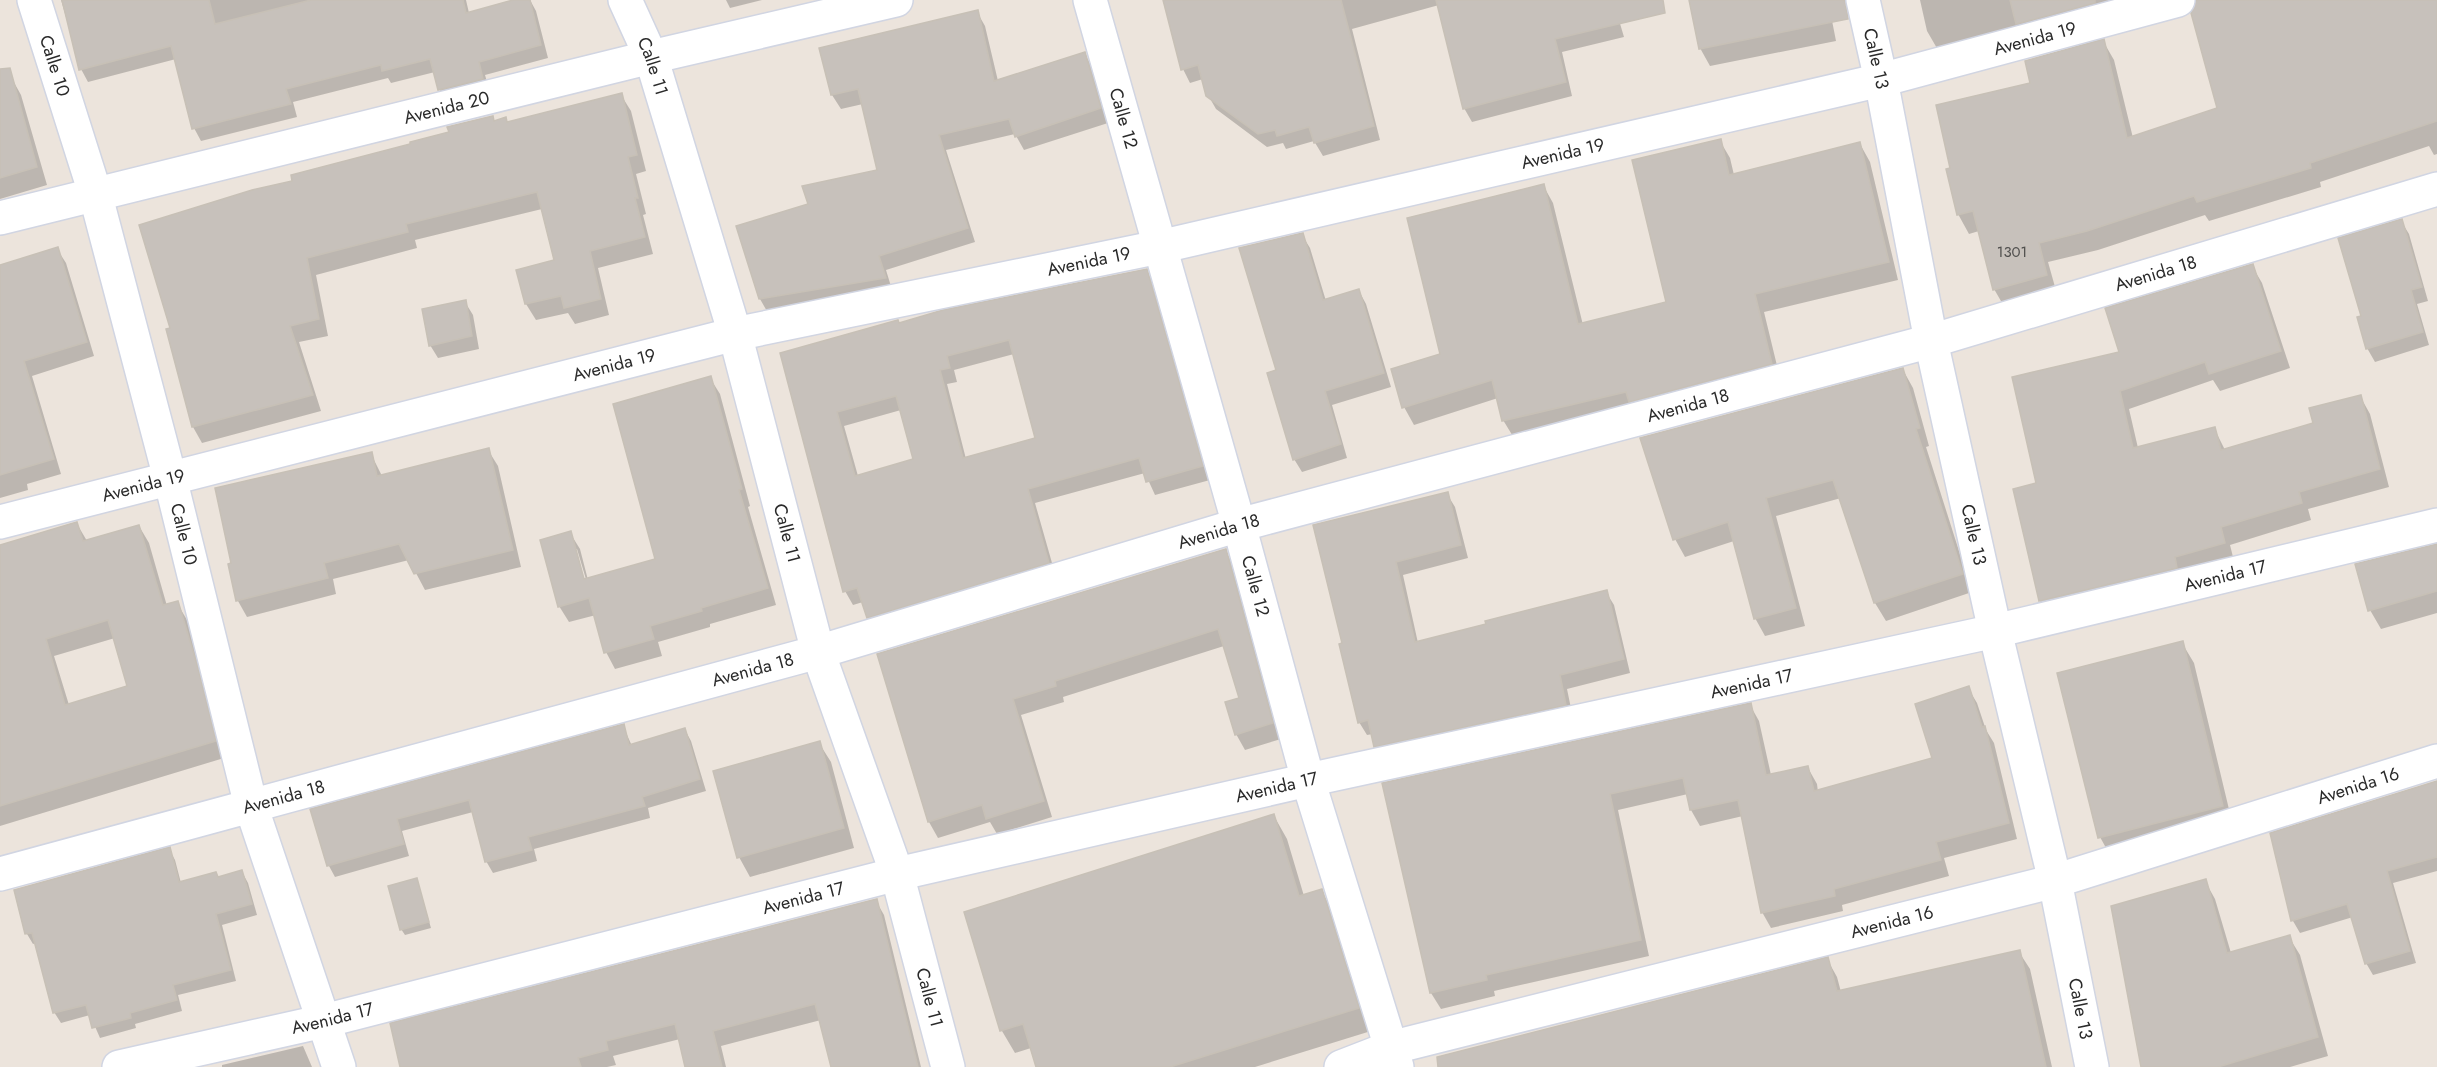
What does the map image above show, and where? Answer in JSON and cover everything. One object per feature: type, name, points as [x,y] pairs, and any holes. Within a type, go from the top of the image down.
[{"type":"street","name":"Calle 10","points":[[34,0],[95,193],[170,478],[251,806],[339,1067]]},
{"type":"street","name":"Calle 11","points":[[625,0],[651,57],[735,334],[818,652],[897,874],[948,1067]]},
{"type":"street","name":"Avenida 20","points":[[0,218],[651,57],[896,0]]},
{"type":"street","name":"Calle 12","points":[[1090,0],[1239,525],[1308,780],[1394,1058]]},
{"type":"street","name":"Calle 13","points":[[1863,0],[1881,80],[1931,341],[1995,631],[2055,881],[2092,1067]]},
{"type":"street","name":"Avenida 19","points":[[0,522],[735,334],[1159,247],[1881,80],[2178,0]]},
{"type":"street","name":"Avenida 18","points":[[0,874],[818,652],[1239,525],[1931,341],[2437,189]]},
{"type":"street","name":"Avenida 17","points":[[119,1067],[324,1021],[897,874],[1308,780],[1995,631],[2437,525]]},
{"type":"street","name":"Avenida 16","points":[[1341,1067],[1394,1058],[2055,881],[2437,761]]},
{"type":"building","points":[[62,0],[209,0],[215,24],[311,0],[463,0],[466,13],[513,0],[530,0],[541,45],[479,62],[483,79],[438,90],[430,59],[382,71],[381,65],[286,89],[291,104],[192,129],[171,46],[79,70]]},
{"type":"building","points":[[1163,0],[1341,0],[1374,126],[1314,143],[1309,127],[1277,136],[1275,130],[1258,134],[1206,96],[1198,65],[1181,70]]},
{"type":"building","points":[[1436,0],[1663,0],[1665,13],[1555,39],[1566,82],[1463,109]]},
{"type":"building","points":[[1689,0],[1845,0],[1848,19],[1699,49]]},
{"type":"building","points":[[2010,0],[2095,0],[2095,3],[2016,24]]},
{"type":"building","points":[[2196,0],[2437,0],[2437,121],[2310,163],[2311,168],[2197,202],[2194,196],[2087,231],[2039,243],[2047,275],[1993,290],[1973,211],[1957,215],[1946,169],[1950,168],[1936,105],[2030,83],[2025,61],[2104,39],[2127,138],[2217,108],[2191,13]]},
{"type":"building","points":[[978,10],[994,81],[1085,52],[1101,108],[1015,137],[1009,119],[939,135],[968,228],[879,256],[886,278],[759,299],[736,226],[808,204],[802,186],[877,170],[858,89],[831,95],[819,48]]},
{"type":"building","points":[[10,68],[37,167],[0,178],[0,69]]},
{"type":"building","points":[[622,93],[637,155],[628,157],[645,237],[590,251],[601,299],[564,308],[561,296],[525,304],[516,270],[554,260],[537,192],[406,224],[408,232],[307,258],[319,319],[290,326],[313,395],[192,427],[166,329],[170,328],[139,225],[252,190],[292,181],[291,175],[449,132],[447,127],[493,116],[494,121],[506,117],[507,122]]},
{"type":"building","points":[[1721,139],[1729,175],[1860,142],[1889,262],[1755,294],[1772,364],[1629,402],[1626,392],[1502,421],[1492,380],[1402,408],[1391,369],[1440,354],[1407,218],[1544,184],[1578,324],[1666,302],[1632,160]]},
{"type":"building","points":[[2402,219],[2422,287],[2411,290],[2423,332],[2366,349],[2357,317],[2361,316],[2338,238]]},
{"type":"building","points":[[1303,233],[1323,300],[1359,289],[1384,373],[1325,391],[1341,444],[1293,460],[1267,373],[1276,370],[1239,248]]},
{"type":"building","points":[[58,247],[87,342],[24,361],[54,459],[0,475],[0,265]]},
{"type":"building","points":[[2253,264],[2281,351],[2209,374],[2205,362],[2120,391],[2133,448],[2215,427],[2221,450],[2313,423],[2309,408],[2361,395],[2380,469],[2299,492],[2302,503],[2221,527],[2225,543],[2175,557],[2177,568],[2039,601],[2013,489],[2036,483],[2012,377],[2119,352],[2105,308]]},
{"type":"building","points":[[1147,269],[1203,466],[1146,482],[1139,458],[1028,489],[1049,563],[867,618],[857,588],[843,592],[780,353],[898,320],[899,323],[943,310]],"holes":[[[1009,340],[1035,438],[963,458],[940,370],[950,368],[947,356]],[[896,396],[913,459],[855,476],[837,412]]]},
{"type":"building","points":[[466,300],[472,336],[429,346],[422,309]]},
{"type":"building","points":[[1903,368],[1920,428],[1916,429],[1963,574],[1874,603],[1833,480],[1766,498],[1796,608],[1754,619],[1728,522],[1673,540],[1640,438]]},
{"type":"building","points":[[711,376],[742,489],[739,490],[768,588],[650,626],[654,639],[604,653],[589,598],[558,607],[540,540],[571,531],[584,579],[655,559],[613,404]]},
{"type":"building","points":[[489,448],[513,550],[414,574],[399,544],[324,563],[328,578],[236,601],[228,564],[231,563],[215,488],[372,452],[377,476]]},
{"type":"building","points":[[1448,492],[1461,545],[1396,562],[1415,642],[1486,624],[1485,621],[1607,590],[1624,659],[1560,675],[1566,705],[1374,747],[1368,720],[1358,723],[1339,644],[1342,643],[1313,525]]},
{"type":"building","points":[[77,522],[83,541],[139,525],[163,605],[178,601],[216,741],[0,806],[0,545]],"holes":[[[108,620],[127,686],[65,705],[46,639]]]},
{"type":"building","points":[[2437,544],[2437,591],[2368,611],[2355,564]]},
{"type":"building","points":[[1226,549],[1273,723],[1235,735],[1225,702],[1239,698],[1218,629],[1055,681],[1056,686],[1013,699],[1044,801],[986,819],[982,805],[928,822],[877,654]]},
{"type":"building","points":[[2183,641],[2223,806],[2098,838],[2057,673]]},
{"type":"building","points":[[1969,686],[1982,727],[1985,726],[2009,823],[1936,842],[1941,860],[1834,889],[1835,896],[1761,913],[1738,800],[1690,810],[1683,778],[1610,794],[1641,940],[1486,975],[1487,980],[1430,993],[1382,783],[1751,703],[1766,775],[1808,766],[1814,791],[1932,758],[1915,704]]},
{"type":"building","points":[[624,724],[629,745],[685,728],[700,779],[642,797],[645,806],[528,837],[532,850],[485,862],[469,800],[397,819],[404,844],[327,866],[310,809]]},
{"type":"building","points":[[820,741],[844,828],[737,858],[713,771]]},
{"type":"building","points":[[2437,781],[2437,857],[2387,871],[2410,951],[2365,964],[2347,904],[2291,921],[2270,833]]},
{"type":"building","points":[[1274,814],[1299,896],[1322,889],[1359,1008],[1170,1067],[1036,1067],[1023,1024],[1000,1031],[964,912]]},
{"type":"building","points":[[170,847],[179,882],[216,872],[218,877],[242,870],[252,904],[216,914],[231,970],[173,985],[177,1000],[130,1013],[131,1018],[92,1028],[86,1005],[53,1013],[32,933],[25,934],[14,890]]},
{"type":"building","points":[[417,878],[429,922],[400,930],[388,886]]},
{"type":"building","points":[[2206,879],[2227,953],[2290,935],[2318,1037],[2218,1067],[2141,1067],[2111,906]]},
{"type":"building","points":[[877,899],[918,1067],[831,1067],[815,1004],[713,1031],[722,1067],[685,1067],[675,1024],[606,1041],[608,1050],[578,1058],[581,1067],[400,1067],[390,1023]]},
{"type":"building","points":[[2020,950],[2046,1067],[1438,1067],[1437,1057],[1828,957],[1837,991]]}]
